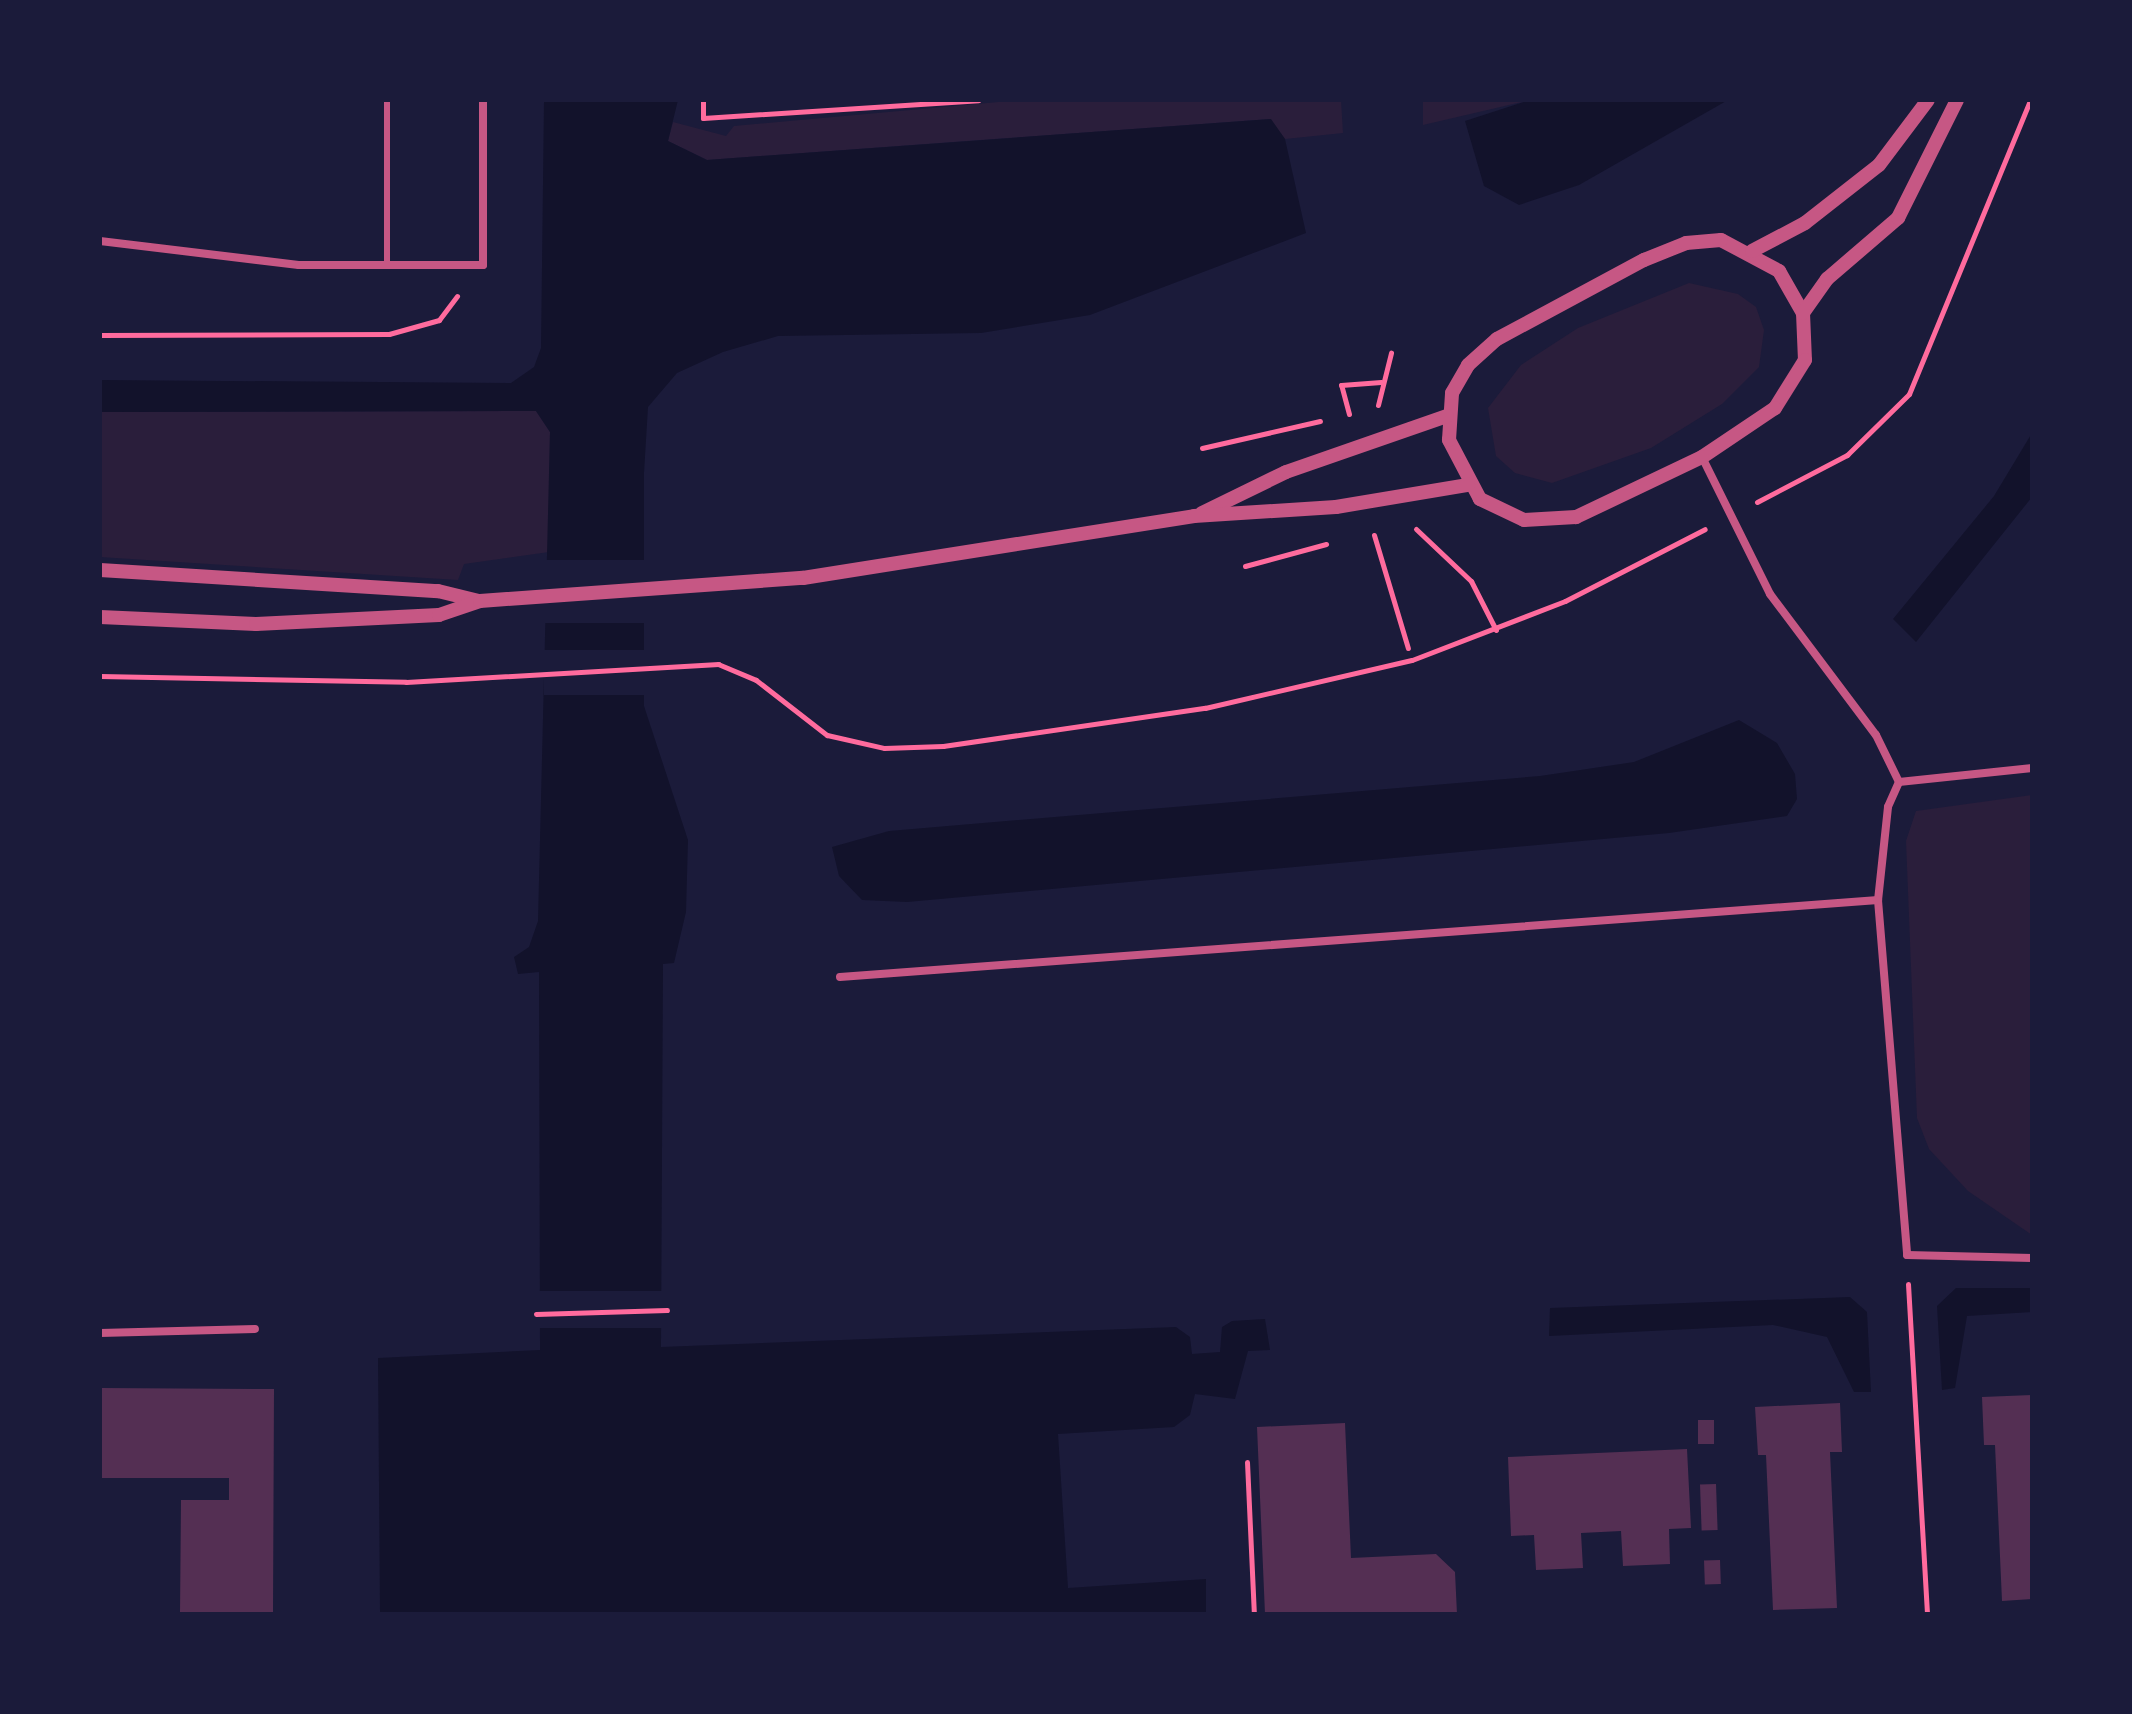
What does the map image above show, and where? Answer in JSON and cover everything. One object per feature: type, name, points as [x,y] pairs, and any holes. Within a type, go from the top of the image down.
[{"type":"street","points":[[100,241],[299,265],[483,265],[483,100]]},
{"type":"street","points":[[1752,251],[1805,223],[1879,165],[1928,100]]},
{"type":"street","points":[[1803,313],[1827,279],[1898,218],[1957,100]]},
{"type":"street","points":[[1721,240],[1752,251],[1779,271],[1803,313],[1805,360],[1794,384],[1775,408],[1702,457],[1621,501],[1544,522],[1506,514],[1468,485],[1452,452],[1447,416],[1468,365],[1543,312],[1686,243],[1721,240]]},
{"type":"street","points":[[1194,516],[1286,472],[1447,416]]},
{"type":"street","points":[[1702,457],[1729,517],[1770,594],[1876,735],[1899,782],[1888,807],[1878,900],[1907,1255],[2032,1258]]},
{"type":"street","points":[[100,617],[284,623],[439,615],[480,601],[697,589],[940,560],[1194,516],[1336,507],[1468,485]]},
{"type":"street","points":[[100,570],[438,591],[480,601]]},
{"type":"street","points":[[1899,782],[2032,768]]},
{"type":"street","points":[[840,977],[1878,900]]},
{"type":"street","points":[[100,1333],[255,1329]]},
{"type":"lane","points":[[387,100],[387,266]]},
{"type":"path","points":[[703,100],[703,118],[978,100]]},
{"type":"path","points":[[1787,486],[1847,455],[1909,394],[2030,100]]},
{"type":"path","points":[[100,335],[411,331],[451,306],[460,266]]},
{"type":"path","points":[[1351,423],[1341,385],[1381,382],[1391,353]]},
{"type":"path","points":[[1202,448],[1323,420]]},
{"type":"path","points":[[100,676],[309,683],[480,678],[696,665],[736,668],[827,735],[855,745],[943,746],[1108,725],[1412,660],[1565,601],[1729,517]]},
{"type":"path","points":[[1359,535],[1373,531],[1408,648]]},
{"type":"path","points":[[1245,566],[1330,543]]},
{"type":"path","points":[[1907,1255],[1927,1614]]},
{"type":"path","points":[[536,1314],[667,1310]]},
{"type":"path","points":[[1247,1462],[1254,1614]]},
{"type":"shaded area","points":[[544,100],[678,100],[668,141],[707,160],[1271,119],[1285,139],[1306,233],[1090,315],[981,333],[778,336],[723,352],[677,373],[648,407],[644,473],[644,706],[688,840],[686,912],[674,963],[663,964],[661,1347],[1176,1327],[1190,1337],[1192,1354],[1220,1352],[1222,1327],[1232,1321],[1265,1319],[1270,1350],[1248,1351],[1235,1399],[1195,1394],[1190,1415],[1174,1427],[1058,1434],[1068,1588],[1206,1579],[1206,1614],[380,1614],[378,1358],[540,1350],[539,972],[518,974],[514,957],[529,947],[538,921],[550,432],[536,411],[100,412],[100,380],[511,383],[534,367],[541,348]]},
{"type":"shaded area","points":[[1022,100],[1341,100],[1343,133],[1285,139],[1270,119],[707,160],[668,141],[673,122],[726,136],[734,126]]},
{"type":"shaded area","points":[[1423,100],[1530,100],[1423,125]]},
{"type":"shaded area","points":[[1530,100],[1728,100],[1579,185],[1519,205],[1484,186],[1465,121]]},
{"type":"shaded area","points":[[1689,283],[1738,294],[1756,307],[1764,330],[1759,367],[1722,404],[1651,448],[1552,483],[1515,473],[1496,456],[1488,408],[1521,365],[1578,328]]},
{"type":"shaded area","points":[[536,411],[550,432],[549,552],[464,564],[458,580],[100,557],[100,412]]},
{"type":"shaded area","points":[[2032,433],[2032,497],[1916,642],[1893,619],[1994,496]]},
{"type":"shaded area","points":[[1739,720],[1777,743],[1795,774],[1797,799],[1787,816],[1669,833],[907,902],[862,900],[839,876],[832,847],[889,831],[1540,776],[1634,762]]},
{"type":"shaded area","points":[[2032,795],[2032,1235],[1968,1191],[1929,1149],[1917,1118],[1906,841],[1916,811]]},
{"type":"shaded area","points":[[1956,1288],[2032,1288],[2032,1312],[1967,1316],[1955,1388],[1942,1390],[1937,1306]]},
{"type":"shaded area","points":[[1850,1297],[1867,1312],[1871,1392],[1854,1392],[1827,1337],[1773,1325],[1549,1336],[1550,1308]]},
{"type":"pier","points":[[545,560],[648,560],[648,623],[545,623]]},
{"type":"pier","points":[[544,650],[648,650],[648,695],[544,695]]},
{"type":"pier","points":[[535,1291],[665,1291],[665,1328],[535,1328]]},
{"type":"building","points":[[100,1388],[274,1389],[273,1614],[180,1614],[181,1500],[229,1500],[229,1478],[100,1478]]},
{"type":"building","points":[[2032,1395],[2032,1599],[2002,1601],[1995,1445],[1984,1445],[1982,1397]]},
{"type":"building","points":[[1840,1403],[1842,1452],[1830,1452],[1837,1608],[1773,1610],[1766,1455],[1758,1455],[1755,1407]]},
{"type":"building","points":[[1698,1420],[1714,1420],[1714,1444],[1698,1444]]},
{"type":"building","points":[[1345,1423],[1351,1558],[1436,1554],[1455,1572],[1457,1614],[1265,1614],[1257,1427]]},
{"type":"building","points":[[1687,1449],[1691,1528],[1669,1529],[1670,1564],[1623,1566],[1621,1531],[1581,1533],[1583,1568],[1536,1570],[1534,1535],[1511,1536],[1508,1457]]},
{"type":"building","points":[[1716,1484],[1718,1530],[1702,1531],[1700,1485]]},
{"type":"building","points":[[1720,1560],[1721,1584],[1705,1585],[1704,1561]]}]
